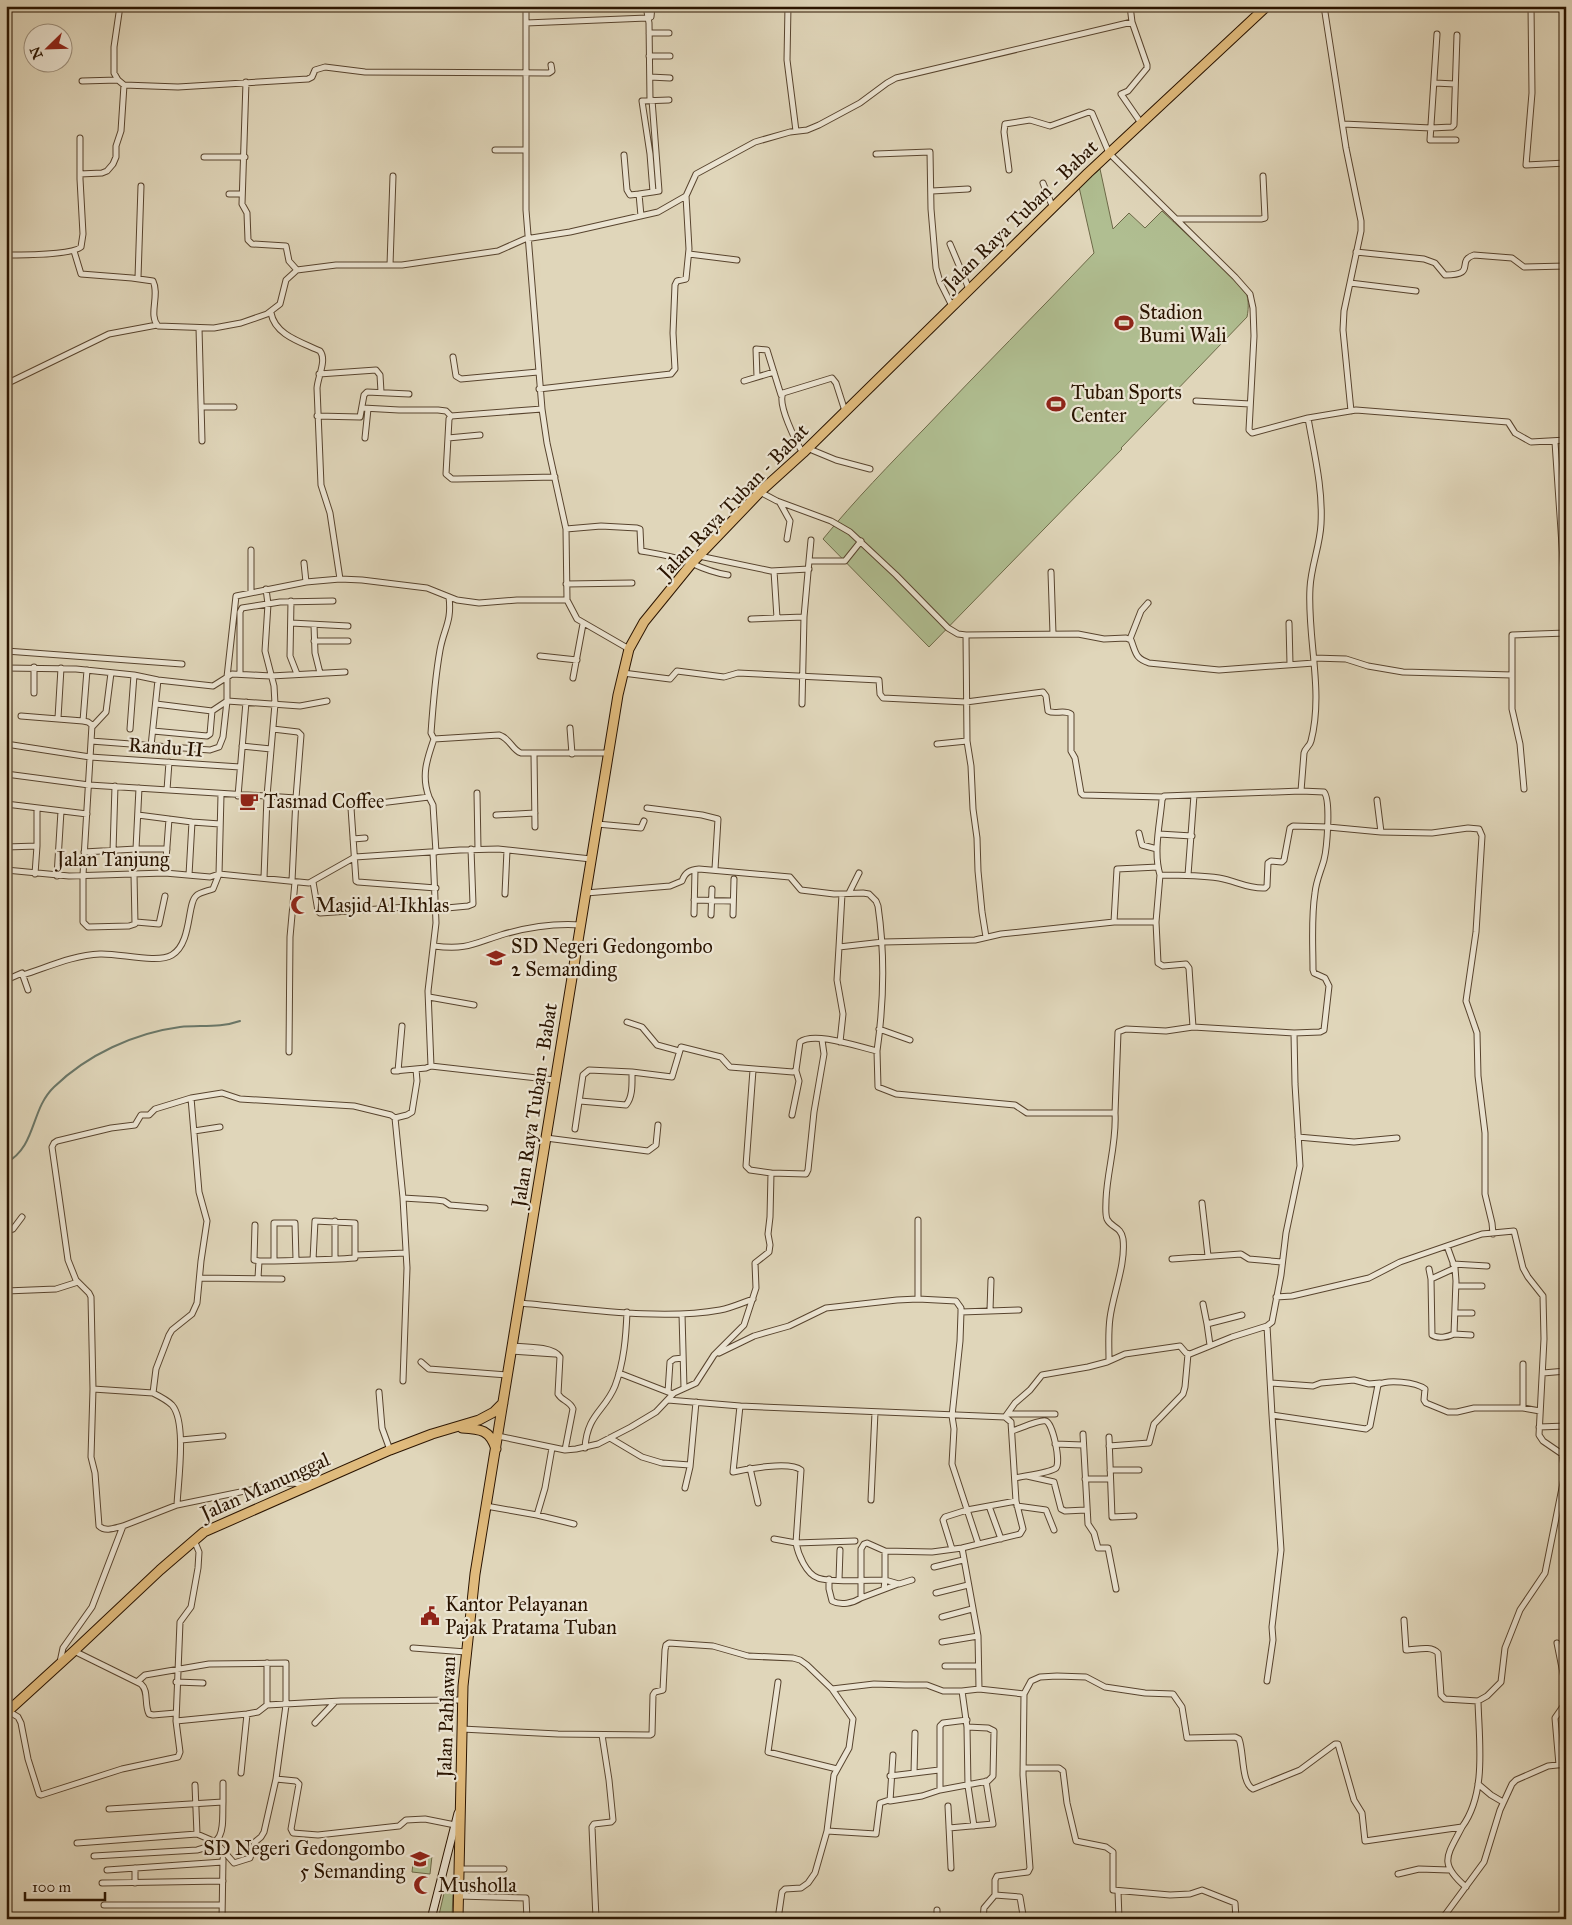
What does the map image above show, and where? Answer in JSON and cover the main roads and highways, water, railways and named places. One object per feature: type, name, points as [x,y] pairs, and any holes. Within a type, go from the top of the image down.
[{"type":"highway","name":"Jalan Raya Tuban - Babat","points":[[500,1426],[608,753],[629,649],[644,622],[692,564],[760,492],[805,451],[1109,153],[1267,6]]},
{"type":"highway","name":"Jalan Manunggal","points":[[7,1712],[194,1540],[211,1528],[390,1450],[432,1434],[454,1429],[484,1418],[503,1403]]},
{"type":"highway","name":"Jalan Pahlawan","points":[[460,1800],[462,1700],[466,1652],[475,1574],[500,1426]]},
{"type":"highway","points":[[454,1429],[472,1429],[485,1432],[493,1441],[496,1450]]},
{"type":"highway","points":[[458,1919],[460,1800]]},
{"type":"main road","name":"Jalan Pahlawan","points":[[431,1919],[460,1800]]},
{"type":"waterway","points":[[6,1163],[16,1156],[23,1147],[46,1096],[67,1075],[81,1065],[112,1047],[146,1034],[180,1027],[225,1025],[240,1021]]},
{"type":"place","name":"Stadion Bumi Wali","points":[[1124,323]]},
{"type":"place","name":"Tuban Sports Center","points":[[1056,404]]},
{"type":"place","name":"Tasmad Coffee","points":[[249,801]]},
{"type":"place","name":"Masjid Al Ikhlas","points":[[300,905]]},
{"type":"place","name":"SD Negeri Gedongombo 2 Semanding","points":[[496,958]]},
{"type":"place","name":"Kantor Pelayanan Pajak Pratama Tuban","points":[[430,1616]]},
{"type":"place","name":"SD Negeri Gedongombo 5 Semanding","points":[[420,1859]]},
{"type":"place","name":"Musholla","points":[[423,1885]]}]
